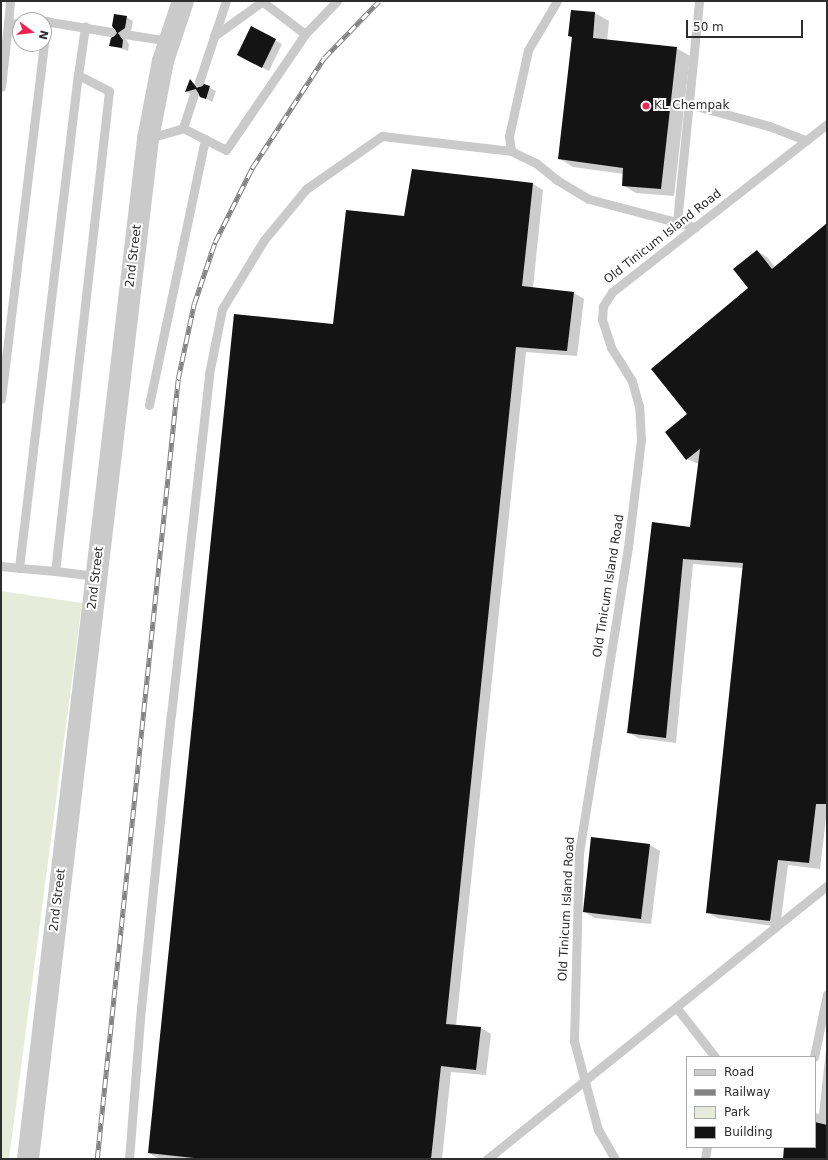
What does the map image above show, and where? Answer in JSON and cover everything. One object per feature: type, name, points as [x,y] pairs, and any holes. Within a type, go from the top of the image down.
[{"type":"street","name":"2nd Street","points":[[28,1159],[148,139],[154,100],[170,41],[183,1]]},
{"type":"lane","points":[[1,87],[10,1]]},
{"type":"lane","points":[[199,82],[226,1]]},
{"type":"lane","points":[[148,139],[183,128],[226,150],[305,34],[337,1]]},
{"type":"lane","points":[[510,151],[509,136],[528,50],[557,1]]},
{"type":"lane","points":[[677,222],[699,1]]},
{"type":"lane","points":[[214,36],[263,2],[305,34]]},
{"type":"lane","points":[[52,22],[112,32]]},
{"type":"lane","points":[[8,24],[12,24]]},
{"type":"lane","points":[[19,568],[85,27]]},
{"type":"lane","points":[[124,34],[170,41]]},
{"type":"lane","points":[[1,399],[42,52]]},
{"type":"lane","points":[[55,571],[109,91],[78,75]]},
{"type":"lane","points":[[183,128],[194,95]]},
{"type":"lane","points":[[689,104],[769,126],[806,140]]},
{"type":"lane","name":"Old Tinicum Island Road","points":[[615,1159],[598,1130],[583,1082],[574,1041],[579,853],[628,547],[641,440],[639,406],[634,387],[611,347],[602,320],[603,306],[612,292],[827,124]]},
{"type":"lane","points":[[129,1159],[140,1018],[171,715],[209,374],[222,309],[264,240],[306,189],[382,136],[510,151],[536,163],[557,180],[589,199],[695,227]]},
{"type":"lane","points":[[149,405],[205,139]]},
{"type":"lane","points":[[1,566],[96,576]]},
{"type":"lane","points":[[487,1159],[827,886]]},
{"type":"lane","points":[[814,1056],[827,994]]},
{"type":"lane","points":[[676,1007],[714,1056]]},
{"type":"lane","points":[[705,1159],[707,1148]]},
{"type":"green space","points":[[1,591],[82,603],[9,1159],[1,1159]]},
{"type":"building","points":[[571,10],[595,12],[593,38],[677,47],[661,189],[622,186],[623,168],[558,159],[572,37],[568,36]]},
{"type":"building","points":[[114,14],[127,16],[125,28],[118,33],[123,40],[122,48],[109,46],[111,38],[117,33],[112,26]]},
{"type":"building","points":[[251,26],[276,39],[262,68],[237,55]]},
{"type":"building","points":[[190,79],[197,88],[204,84],[210,86],[206,99],[200,97],[196,89],[185,92]]},
{"type":"building","points":[[412,169],[533,183],[522,286],[574,292],[567,351],[516,347],[446,1024],[481,1027],[476,1070],[441,1066],[431,1159],[203,1159],[148,1153],[234,314],[333,324],[346,210],[404,216]]},
{"type":"building","points":[[827,223],[827,804],[816,804],[809,863],[778,860],[770,921],[706,913],[743,563],[683,559],[666,738],[627,733],[652,522],[690,527],[700,449],[686,460],[665,432],[687,414],[651,369],[748,288],[733,269],[757,250],[772,269]]},
{"type":"building","points":[[591,837],[650,844],[641,919],[583,912]]},
{"type":"building","points":[[816,1122],[827,1125],[827,1159],[783,1159],[784,1148],[816,1148]]},
{"type":"railway","points":[[97,1159],[178,379],[194,304],[215,242],[252,168],[324,58],[379,1]]},
{"type":"place","name":"KL Chempak","points":[[646,106]]}]
